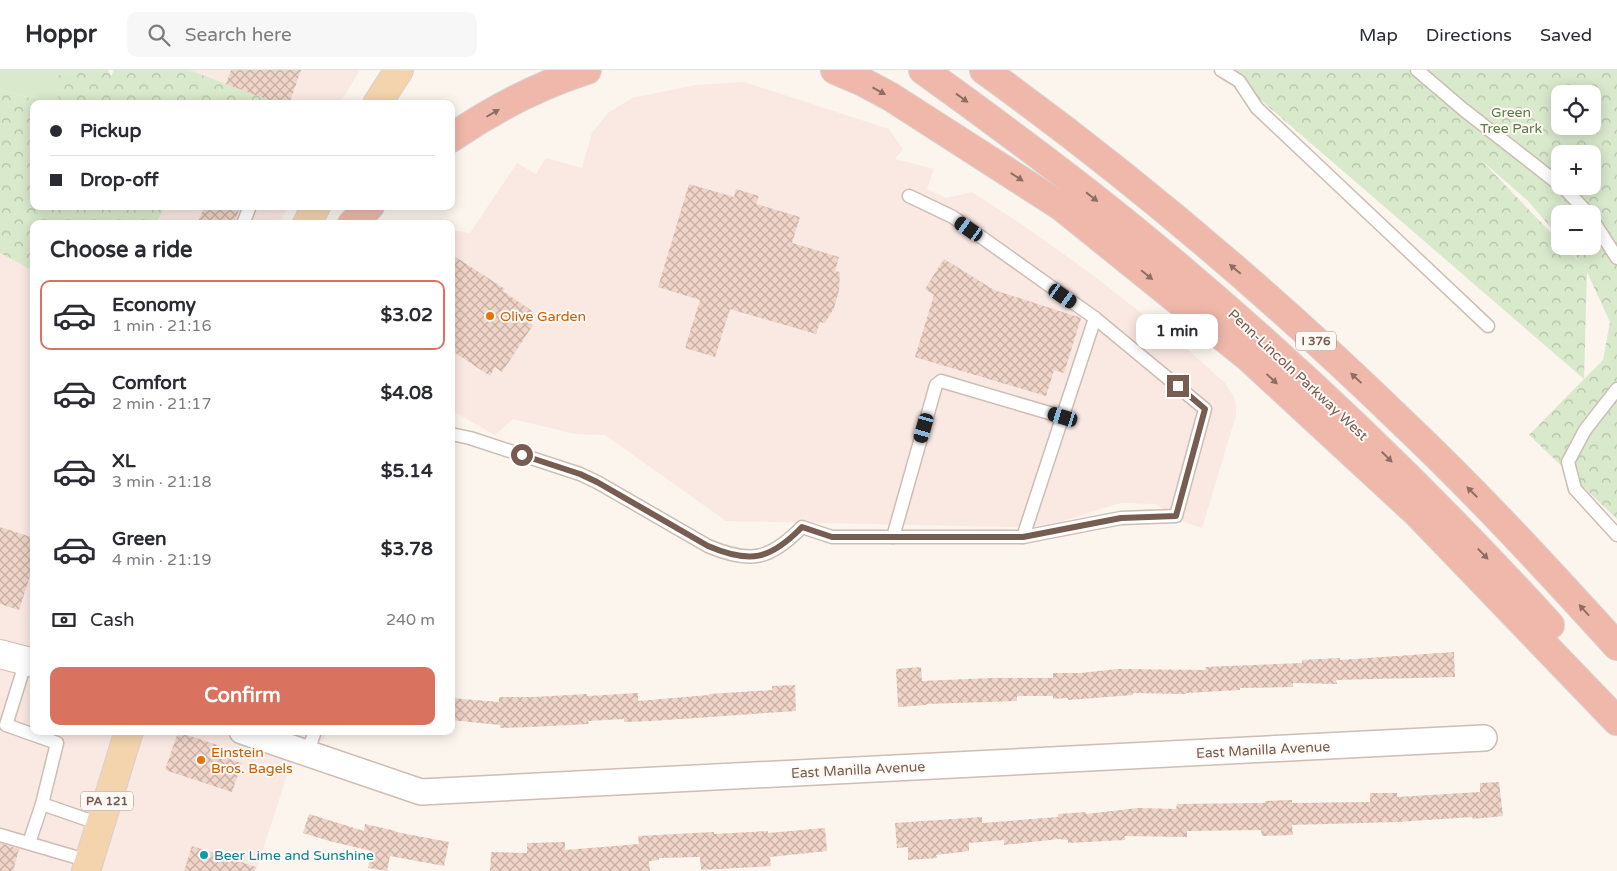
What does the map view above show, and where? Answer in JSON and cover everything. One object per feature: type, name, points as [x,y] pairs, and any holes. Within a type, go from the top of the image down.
[{"type":"highway","points":[[455,136],[497,110],[534,91],[572,74],[587,70]]},
{"type":"highway","points":[[835,70],[891,97],[1062,207],[1248,357],[1418,514],[1617,721]]},
{"type":"highway","name":"Penn-Lincoln Parkway West","points":[[923,70],[1000,126],[1143,238],[1266,344],[1377,447],[1449,518],[1524,596],[1617,698]]},
{"type":"highway","name":"I 376","points":[[984,70],[1166,210],[1318,343],[1402,421],[1468,487],[1550,572],[1617,646]]},
{"type":"highway","points":[[356,220],[366,210]]},
{"type":"main road","points":[[380,100],[399,70]]},
{"type":"main road","name":"PA 121","points":[[87,866],[128,735]]},
{"type":"street","points":[[0,654],[30,662]]},
{"type":"street","name":"East Manilla Avenue","points":[[267,735],[311,742],[421,792],[1484,738]]},
{"type":"lane","points":[[1221,70],[1239,81],[1257,108],[1488,326]]},
{"type":"lane","points":[[1417,70],[1464,110],[1551,177]]},
{"type":"lane","points":[[1571,195],[1580,205]]},
{"type":"lane","points":[[455,435],[580,474],[708,546],[726,554],[746,557],[761,556],[777,550],[802,527],[832,537],[1023,537],[1121,518],[1176,516],[1205,409],[1095,318],[953,218],[909,196]]},
{"type":"lane","points":[[1601,233],[1617,258]]},
{"type":"lane","points":[[1023,537],[1095,318]]},
{"type":"lane","points":[[893,537],[936,385],[941,381],[1063,417]]},
{"type":"lane","points":[[1617,389],[1585,430],[1568,462],[1575,489],[1617,535]]},
{"type":"lane","points":[[30,662],[3,724],[30,734]]},
{"type":"lane","points":[[29,843],[42,804],[57,743],[34,735]]},
{"type":"lane","points":[[42,804],[100,824]]},
{"type":"lane","points":[[0,835],[29,843],[87,866]]},
{"type":"shaded area","points":[[147,70],[360,70],[341,100],[151,100]]},
{"type":"shaded area","points":[[744,82],[889,129],[903,149],[895,159],[934,169],[927,189],[946,198],[972,192],[1090,273],[1187,349],[1225,383],[1236,404],[1236,415],[1202,528],[1184,522],[1155,504],[1121,503],[1049,525],[1010,527],[726,521],[605,435],[575,434],[513,419],[495,435],[455,412],[455,231],[470,233],[517,163],[536,174],[546,158],[582,168],[592,133],[608,113],[632,98],[695,85]]},
{"type":"shaded area","points":[[163,210],[286,210],[282,220],[158,220]]},
{"type":"shaded area","points":[[0,244],[30,255],[30,735],[325,735],[324,739],[292,760],[256,871],[0,871]]},
{"type":"green space","points":[[0,70],[74,70],[48,80],[60,100],[37,100],[0,89]]},
{"type":"green space","points":[[74,70],[108,70],[111,76],[114,70],[189,70],[269,100],[60,100],[47,80]]},
{"type":"green space","name":"Green Tree Park","points":[[1226,70],[1617,70],[1617,519],[1529,435],[1584,379]],"holes":[[[1587,272],[1610,322],[1603,360],[1584,379]]]},
{"type":"green space","points":[[0,89],[37,100],[30,100],[30,210],[163,210],[158,220],[30,220],[30,269],[0,253]]},
{"type":"building","points":[[231,70],[301,70],[290,100],[268,100],[226,84]]},
{"type":"building","points":[[689,184],[734,197],[736,189],[759,196],[756,204],[800,217],[792,243],[839,257],[835,271],[840,272],[839,290],[834,308],[825,323],[820,322],[816,334],[730,309],[715,357],[685,348],[700,300],[658,287]]},
{"type":"building","points":[[203,210],[239,210],[235,220],[199,220]]},
{"type":"building","name":"Olive Garden","points":[[455,257],[505,289],[503,291],[532,311],[526,321],[533,325],[502,372],[495,367],[490,376],[455,353]]},
{"type":"building","points":[[944,259],[994,290],[1081,318],[1064,373],[1054,370],[1046,396],[915,357],[934,295],[925,289]]},
{"type":"building","points":[[0,527],[30,537],[30,576],[19,610],[0,604]]},
{"type":"building","points":[[1454,652],[1455,677],[1336,680],[1337,684],[1293,683],[1293,687],[1240,688],[1240,690],[1186,694],[1133,693],[1133,695],[1068,700],[1068,698],[1053,699],[1053,696],[1017,696],[1017,701],[926,704],[898,707],[896,669],[921,667],[922,681],[1053,678],[1053,673],[1080,673],[1118,669],[1206,670],[1205,667],[1302,663],[1302,660],[1340,658],[1340,660]]},
{"type":"building","points":[[795,685],[796,711],[652,721],[624,722],[624,719],[588,721],[589,724],[500,728],[500,725],[455,720],[455,698],[499,702],[499,697],[587,694],[587,696],[638,693],[638,701],[772,690],[772,686]]},
{"type":"building","name":"Einstein Bros. Bagels","points":[[177,735],[187,735],[229,749],[226,758],[242,763],[232,792],[165,770]]},
{"type":"building","points":[[1499,782],[1503,816],[1473,819],[1472,817],[1397,822],[1292,825],[1293,835],[1262,836],[1261,830],[1187,831],[1187,837],[1125,836],[1125,840],[1068,843],[1068,840],[1059,839],[1004,845],[1004,840],[969,843],[969,851],[936,855],[937,858],[908,860],[908,847],[897,848],[895,823],[982,817],[982,823],[1058,817],[1058,814],[1086,812],[1086,814],[1138,808],[1176,809],[1177,804],[1265,803],[1265,801],[1292,800],[1292,803],[1370,802],[1370,793],[1397,793],[1397,797],[1480,792],[1480,783]]},
{"type":"building","points":[[309,814],[364,831],[365,824],[449,842],[444,866],[390,856],[387,871],[368,868],[372,851],[303,833]]},
{"type":"building","points":[[825,828],[827,851],[770,857],[771,866],[701,870],[700,857],[659,858],[659,860],[649,861],[650,871],[490,871],[491,852],[527,853],[527,843],[565,842],[565,850],[639,844],[638,836],[714,832],[714,834],[768,831],[768,833]]},
{"type":"building","points":[[0,843],[19,849],[13,871],[0,871]]},
{"type":"building","name":"Beer Lime and Sunshine","points":[[192,846],[256,867],[255,871],[184,871]]},
{"type":"place","name":"Olive Garden","points":[[490,316]]},
{"type":"place","name":"Einstein Bros. Bagels","points":[[201,760]]},
{"type":"place","name":"Beer Lime and Sunshine","points":[[204,855]]},
{"type":"route","points":[[522,455],[580,474],[597,482],[708,546],[726,554],[746,557],[761,556],[777,550],[802,527],[832,537],[1023,537],[1121,518],[1176,516],[1205,409],[1178,386]]}]
